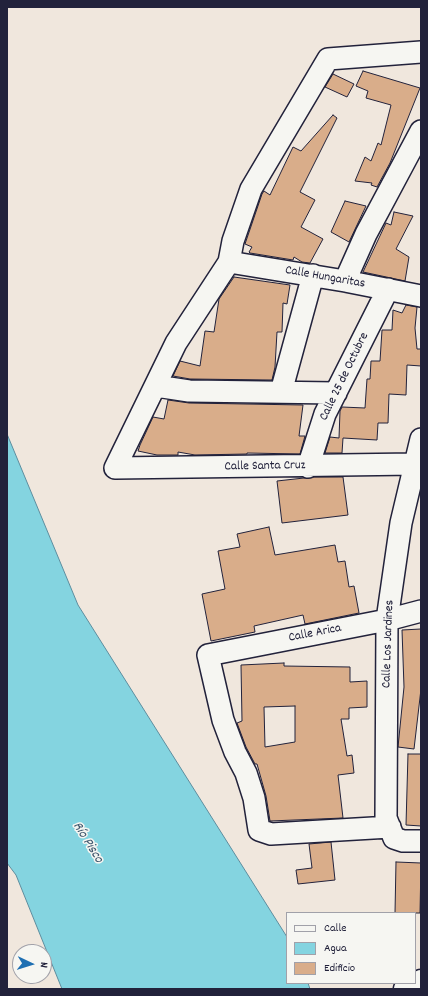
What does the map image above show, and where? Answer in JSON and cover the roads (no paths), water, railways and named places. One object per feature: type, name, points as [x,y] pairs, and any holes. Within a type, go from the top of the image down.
[{"type":"street","points":[[336,392],[189,391],[156,386],[176,343],[229,262],[233,241],[251,189],[328,59],[421,52]]},
{"type":"street","points":[[345,281],[366,234],[421,131]]},
{"type":"street","name":"Calle Hungaritas","points":[[229,262],[313,275],[421,296]]},
{"type":"street","points":[[281,392],[313,275]]},
{"type":"street","name":"Calle 25 de Octubre","points":[[308,467],[325,414],[388,289]]},
{"type":"street","name":"Calle Santa Cruz","points":[[156,386],[115,468],[308,467],[415,464]]},
{"type":"street","name":"Calle Los Jardines","points":[[390,827],[386,818],[387,620],[401,523],[421,439]]},
{"type":"street","name":"Calle Arica","points":[[390,827],[271,834],[259,830],[254,798],[246,773],[235,752],[223,720],[208,655],[387,620],[421,611]]},
{"type":"street","points":[[390,827],[394,838],[404,841],[421,841]]},
{"type":"water","name":"Río Pisco","points":[[7,434],[78,605],[286,935],[286,984],[308,984],[310,989],[62,989],[52,964],[52,944],[44,944],[16,875],[7,863]]}]
